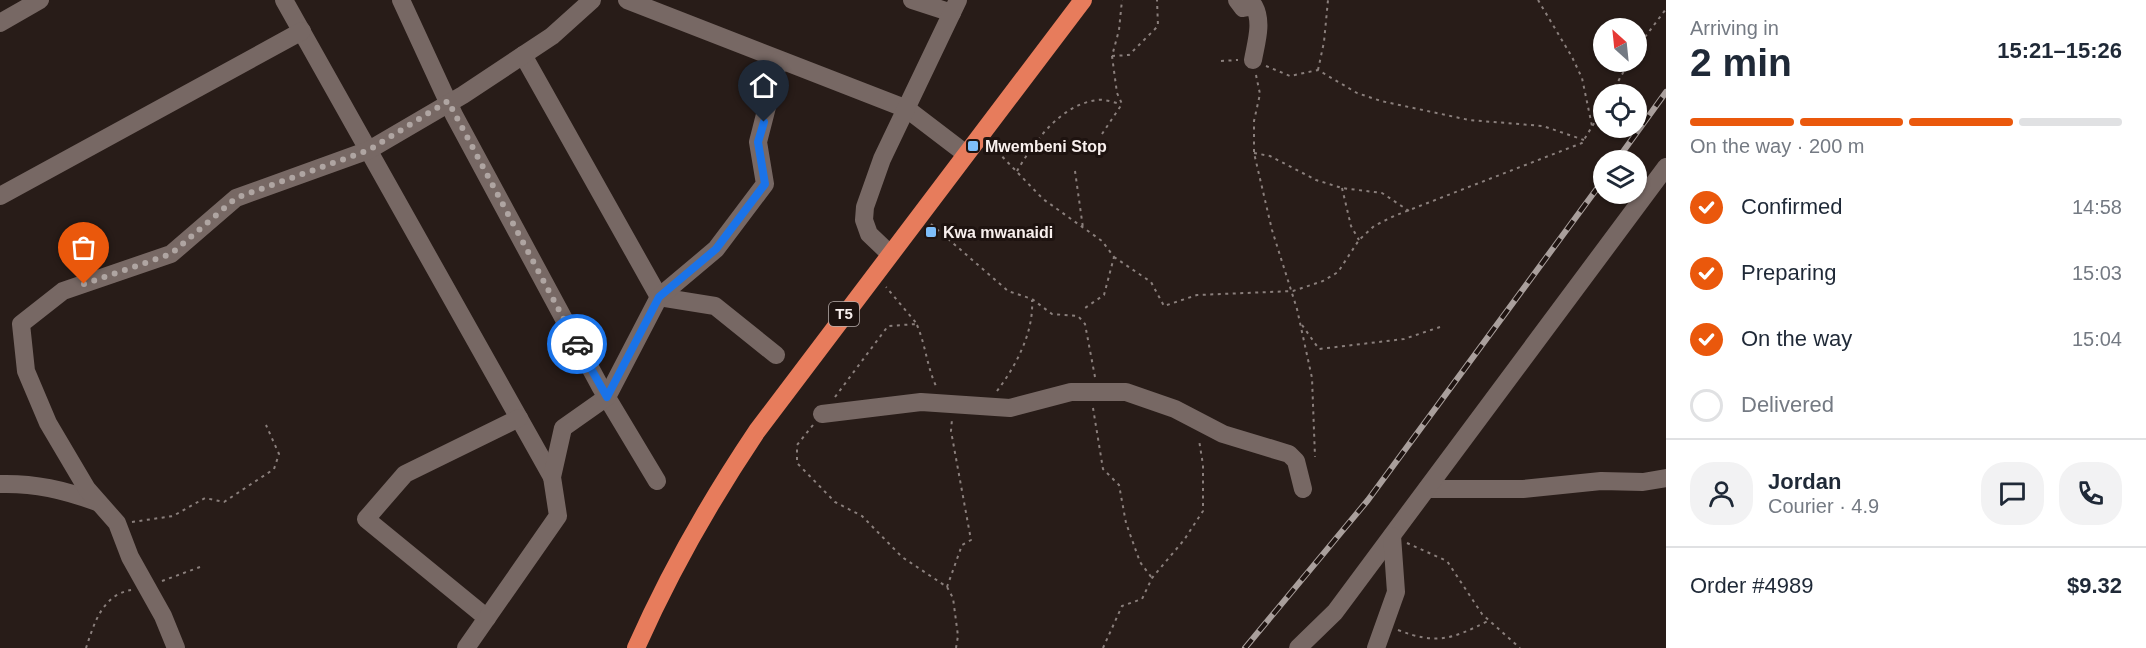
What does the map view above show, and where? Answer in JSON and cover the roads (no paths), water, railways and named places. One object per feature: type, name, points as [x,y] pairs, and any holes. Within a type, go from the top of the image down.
[{"type":"highway","name":"T5","points":[[636,648],[662,591],[718,489],[757,431],[1083,0]]},
{"type":"street","points":[[0,23],[40,0]]},
{"type":"street","points":[[284,0],[552,477],[558,516],[466,648]]},
{"type":"street","points":[[401,0],[448,101],[607,397],[657,482]]},
{"type":"street","points":[[176,648],[164,616],[130,557],[117,522],[104,505],[87,489],[48,423],[26,371],[21,324],[63,291],[171,254],[236,198],[369,150],[552,36],[592,0]]},
{"type":"street","points":[[627,0],[907,109],[966,154]]},
{"type":"street","points":[[890,254],[869,234],[864,220],[865,207],[875,175],[955,7],[912,0]]},
{"type":"street","points":[[1238,0],[1243,8],[1254,6],[1257,10],[1258,30],[1253,60]]},
{"type":"street","points":[[0,196],[302,31]]},
{"type":"street","points":[[523,55],[659,297]]},
{"type":"street","points":[[552,477],[563,428],[607,397],[659,297],[716,249],[765,184],[758,142],[779,60]]},
{"type":"street","points":[[1298,648],[1335,612],[1666,167]]},
{"type":"street","points":[[659,297],[715,306],[776,355]]},
{"type":"street","points":[[822,414],[899,404],[949,404],[1010,408],[1094,391],[1126,392],[1150,399],[1199,420],[1223,434],[1289,454],[1296,461],[1303,489]]},
{"type":"street","points":[[487,618],[366,519],[405,474],[519,418]]},
{"type":"street","points":[[1427,489],[1523,489],[1600,481],[1643,482],[1666,478]]},
{"type":"street","points":[[2,488],[31,483],[49,486],[104,505]]},
{"type":"street","points":[[1377,648],[1396,592],[1392,536]]},
{"type":"railway","points":[[1624,150],[1666,92]]},
{"type":"railway","points":[[1245,648],[1368,500],[1593,194]]},
{"type":"place","name":"Mwembeni Stop","points":[[973,146]]},
{"type":"place","name":"Kwa mwanaidi","points":[[931,232]]}]
